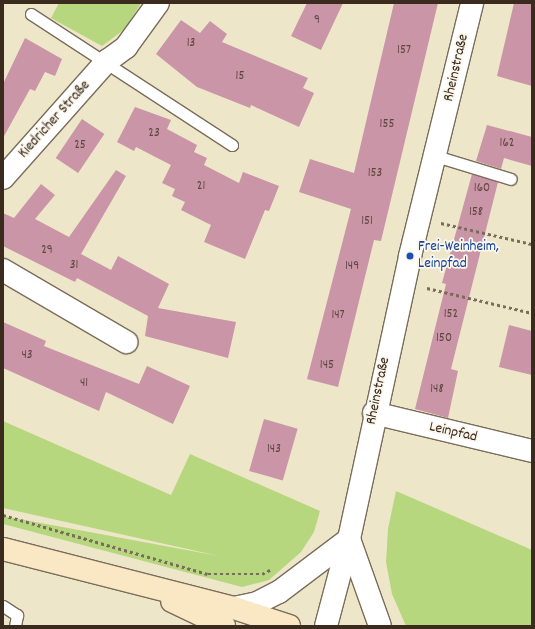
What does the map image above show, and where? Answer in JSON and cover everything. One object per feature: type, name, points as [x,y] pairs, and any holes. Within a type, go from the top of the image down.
[{"type":"main road","points":[[3,549],[139,584],[229,617],[289,626]]},
{"type":"street","name":"Kiedricher Straße","points":[[3,178],[107,61],[126,47],[158,3]]},
{"type":"street","name":"Rheinstraße","points":[[326,626],[349,538],[374,413],[472,3]]},
{"type":"street","points":[[3,270],[126,342]]},
{"type":"street","name":"Leinpfad","points":[[374,413],[532,451]]},
{"type":"street","points":[[229,617],[279,592],[309,572],[349,538],[380,626]]},
{"type":"lane","points":[[31,14],[107,61],[232,145]]},
{"type":"lane","points":[[436,156],[510,178]]},
{"type":"lane","points":[[3,606],[17,615],[15,626]]},
{"type":"path","points":[[441,223],[532,244]]},
{"type":"path","points":[[427,288],[532,313]]},
{"type":"path","points":[[3,515],[208,574],[262,574],[272,569]]},
{"type":"green space","points":[[59,3],[141,3],[125,29],[102,46],[51,18]]},
{"type":"green space","points":[[3,421],[171,495],[190,454],[320,511],[314,532],[301,552],[269,580],[242,587],[3,524],[3,516],[219,556],[3,508]]},
{"type":"green space","points":[[396,491],[532,550],[532,626],[406,626],[392,594],[386,562],[388,529]]},
{"type":"building","points":[[307,3],[343,3],[321,50],[291,36]]},
{"type":"building","points":[[394,3],[438,3],[381,241],[374,240],[338,387],[307,379],[351,209],[299,192],[310,159],[354,173]]},
{"type":"building","points":[[514,3],[532,3],[532,86],[497,76]]},
{"type":"building","points":[[181,20],[200,33],[210,21],[227,34],[222,42],[308,78],[303,88],[314,93],[299,127],[251,105],[250,108],[197,87],[156,54]]},
{"type":"building","points":[[25,38],[62,59],[55,76],[45,72],[35,91],[30,89],[3,138],[3,84]]},
{"type":"building","points":[[135,107],[171,120],[167,129],[197,145],[194,152],[207,158],[204,165],[239,183],[243,172],[279,186],[269,211],[265,210],[245,259],[204,242],[211,225],[181,210],[185,202],[172,196],[175,189],[162,183],[171,165],[136,147],[134,151],[117,142]]},
{"type":"building","points":[[82,119],[104,134],[78,173],[56,158]]},
{"type":"building","points":[[487,125],[532,137],[532,166],[504,158],[501,169],[476,161]]},
{"type":"building","points":[[116,170],[126,176],[81,254],[111,270],[118,256],[169,284],[158,308],[236,322],[228,358],[145,336],[148,316],[77,278],[75,282],[3,246],[3,213],[14,218],[41,184],[55,195],[35,219],[69,237]]},
{"type":"building","points":[[472,174],[498,182],[451,369],[458,371],[448,418],[415,409],[446,284],[442,283]]},
{"type":"building","points":[[3,322],[46,341],[44,346],[139,384],[147,366],[190,386],[173,424],[106,392],[99,411],[3,368]]},
{"type":"building","points":[[509,325],[532,331],[532,375],[499,367]]},
{"type":"building","points":[[264,419],[298,429],[283,481],[249,471]]},
{"type":"place","name":"Frei-Weinheim, Leinpfad","points":[[410,256]]}]
